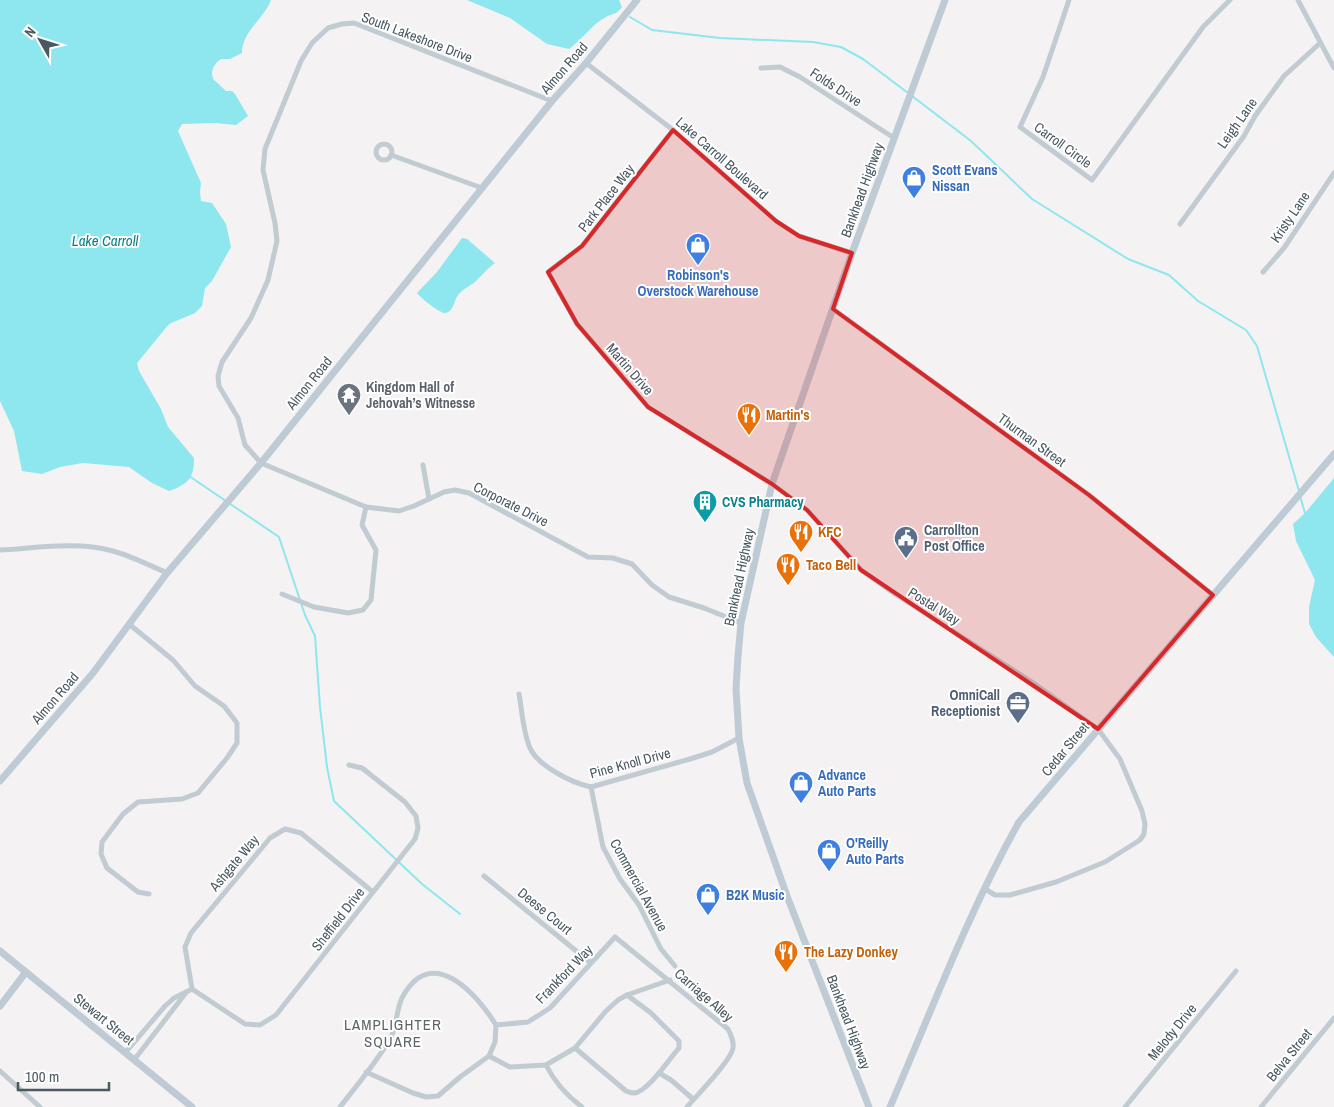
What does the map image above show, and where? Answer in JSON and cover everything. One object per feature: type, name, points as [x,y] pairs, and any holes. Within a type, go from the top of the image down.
[{"type":"street","name":"Almon Road","points":[[0,781],[93,673],[167,573],[261,463],[482,188],[637,0]]},
{"type":"street","name":"Bankhead Highway","points":[[870,1106],[790,904],[747,783],[739,738],[736,688],[738,656],[742,623],[772,484],[852,252],[946,0]]},
{"type":"street","name":"Carroll Circle","points":[[1069,0],[1043,77],[1020,127],[1092,180],[1203,27],[1230,0]]},
{"type":"street","points":[[1298,0],[1334,68]]},
{"type":"street","name":"South Lakeshore Drive","points":[[261,463],[245,445],[238,418],[220,386],[218,376],[222,362],[251,318],[268,280],[277,241],[264,170],[265,149],[301,61],[312,43],[328,28],[342,24],[354,24],[552,102]]},
{"type":"street","name":"Leigh Lane","points":[[1180,224],[1244,136],[1255,116],[1284,76],[1321,44]]},
{"type":"street","name":"Lake Carroll Boulevard","points":[[586,62],[673,130],[776,221],[799,236],[852,252]]},
{"type":"street","name":"Folds Drive","points":[[761,68],[780,67],[800,77],[894,138]]},
{"type":"street","name":"Park Place Way","points":[[548,272],[582,246],[673,130]]},
{"type":"street","points":[[391,155],[482,188]]},
{"type":"street","name":"Kristy Lane","points":[[1263,272],[1284,248],[1334,173]]},
{"type":"street","name":"Martin Drive","points":[[548,272],[577,324],[648,407],[772,484]]},
{"type":"street","name":"Thurman Street","points":[[833,309],[1089,495],[1213,595]]},
{"type":"street","name":"Cedar Street","points":[[890,1107],[985,889],[1004,848],[1019,822],[1334,454]]},
{"type":"street","name":"Corporate Drive","points":[[261,463],[366,507],[399,511],[450,490],[469,493],[588,557],[613,558],[632,564],[652,585],[669,597],[742,623]]},
{"type":"street","points":[[423,465],[429,499]]},
{"type":"street","name":"Postal Way","points":[[772,484],[807,510],[861,570],[1029,680],[1098,729],[1126,770],[1145,824],[1144,834],[1140,840],[1105,862],[1056,882],[1010,895],[996,895],[985,889]]},
{"type":"street","points":[[282,594],[314,607],[348,613],[363,610],[371,600],[376,550],[362,525],[366,507]]},
{"type":"street","points":[[0,550],[69,546],[112,550],[167,573]]},
{"type":"street","points":[[129,624],[173,660],[195,686],[224,706],[237,722],[237,743],[198,793],[182,799],[138,802],[123,814],[102,842],[100,854],[107,868],[138,892],[149,894]]},
{"type":"street","name":"Pine Knoll Drive","points":[[519,694],[524,727],[530,749],[546,765],[565,778],[577,784],[591,787],[705,754],[739,738]]},
{"type":"street","name":"Sheffield Drive","points":[[192,988],[245,1024],[260,1026],[276,1015],[415,839],[418,828],[416,816],[405,802],[362,768],[349,765]]},
{"type":"street","name":"Commercial Avenue","points":[[591,787],[603,847],[620,879],[639,905],[661,949],[676,966]]},
{"type":"street","name":"Ashgate Way","points":[[192,988],[185,947],[191,933],[270,838],[278,832],[286,829],[301,833],[373,892]]},
{"type":"street","name":"Deese Court","points":[[484,876],[591,963]]},
{"type":"street","name":"Frankford Way","points":[[496,1025],[528,1022],[550,1008],[615,937]]},
{"type":"street","name":"Carriage Alley","points":[[615,937],[728,1029],[733,1040],[733,1049],[721,1068],[687,1107]]},
{"type":"street","name":"Stewart Street","points":[[0,951],[192,1107]]},
{"type":"street","name":"Melody Drive","points":[[1125,1107],[1236,971]]},
{"type":"street","points":[[0,1006],[26,972]]},
{"type":"street","points":[[340,1107],[391,1037],[402,999],[416,978],[432,973],[450,977],[460,983],[479,1002],[496,1025],[495,1042],[489,1056],[438,1096],[426,1097],[413,1093],[366,1072]]},
{"type":"street","points":[[489,1056],[510,1067],[546,1065],[575,1048],[606,1011],[618,1000],[670,980]]},
{"type":"street","points":[[134,1060],[185,994],[192,988]]},
{"type":"street","points":[[125,1053],[164,1006],[174,998],[185,994]]},
{"type":"street","points":[[575,1048],[626,1091],[634,1093],[646,1088],[679,1048],[679,1040],[651,1013],[628,995]]},
{"type":"street","name":"Belva Street","points":[[1261,1107],[1334,1018]]},
{"type":"street","points":[[546,1065],[554,1081],[567,1096],[582,1107]]},
{"type":"street","points":[[0,1071],[40,1107]]},
{"type":"street","points":[[659,1072],[693,1099]]},
{"type":"highlighted area","points":[[673,130],[776,221],[799,236],[852,253],[833,309],[1089,495],[1213,595],[1098,729],[861,570],[807,510],[772,484],[648,407],[577,324],[548,272],[582,246]]},
{"type":"water","name":"Lake Carroll","points":[[0,0],[271,0],[264,13],[249,32],[243,45],[242,53],[230,59],[221,59],[213,68],[212,73],[213,79],[226,91],[232,91],[235,94],[248,116],[236,125],[215,123],[182,124],[178,131],[201,183],[201,201],[212,203],[226,224],[231,247],[212,281],[205,288],[202,306],[195,313],[169,324],[137,363],[139,371],[161,409],[168,427],[194,458],[193,471],[189,480],[169,491],[152,483],[129,467],[83,463],[60,467],[42,474],[22,471],[14,431],[0,401]]},
{"type":"water","points":[[467,0],[619,0],[622,7],[616,13],[596,24],[569,49],[547,44],[510,18]]},
{"type":"water","points":[[462,238],[467,239],[495,263],[457,296],[449,312],[443,313],[417,293],[437,272]]},
{"type":"water","points":[[1334,478],[1334,657],[1316,637],[1309,624],[1309,607],[1315,580],[1296,541],[1293,524],[1305,513]]},
{"type":"waterway","points":[[630,17],[652,30],[720,38],[813,42],[841,47],[863,59],[908,93]]},
{"type":"waterway","points":[[912,96],[971,141],[1032,199],[1128,259],[1169,275],[1198,301],[1246,330],[1257,346],[1299,491]]},
{"type":"waterway","points":[[189,476],[279,537],[305,615],[315,636],[320,707],[327,767],[334,801],[422,884],[460,914]]},
{"type":"waterway","points":[[1300,496],[1305,513]]},
{"type":"place","name":"Scott Evans Nissan","points":[[914,199]]},
{"type":"place","name":"Robinson's Overstock Warehouse","points":[[698,266]]},
{"type":"place","name":"Kingdom Hall of Jehovah’s Witnesse","points":[[349,416]]},
{"type":"place","name":"Martin's","points":[[749,436]]},
{"type":"place","name":"CVS Pharmacy","points":[[705,523]]},
{"type":"place","name":"KFC","points":[[801,553]]},
{"type":"place","name":"Carrollton Post Office","points":[[906,559]]},
{"type":"place","name":"Taco Bell","points":[[788,586]]},
{"type":"place","name":"OmniCall Receptionist","points":[[1018,724]]},
{"type":"place","name":"Advance Auto Parts","points":[[801,804]]},
{"type":"place","name":"O'Reilly Auto Parts","points":[[829,872]]},
{"type":"place","name":"B2K Music","points":[[708,916]]},
{"type":"place","name":"The Lazy Donkey","points":[[786,973]]},
{"type":"district","name":"LAMPLIGHTER SQUARE","points":[[393,1032]]}]
